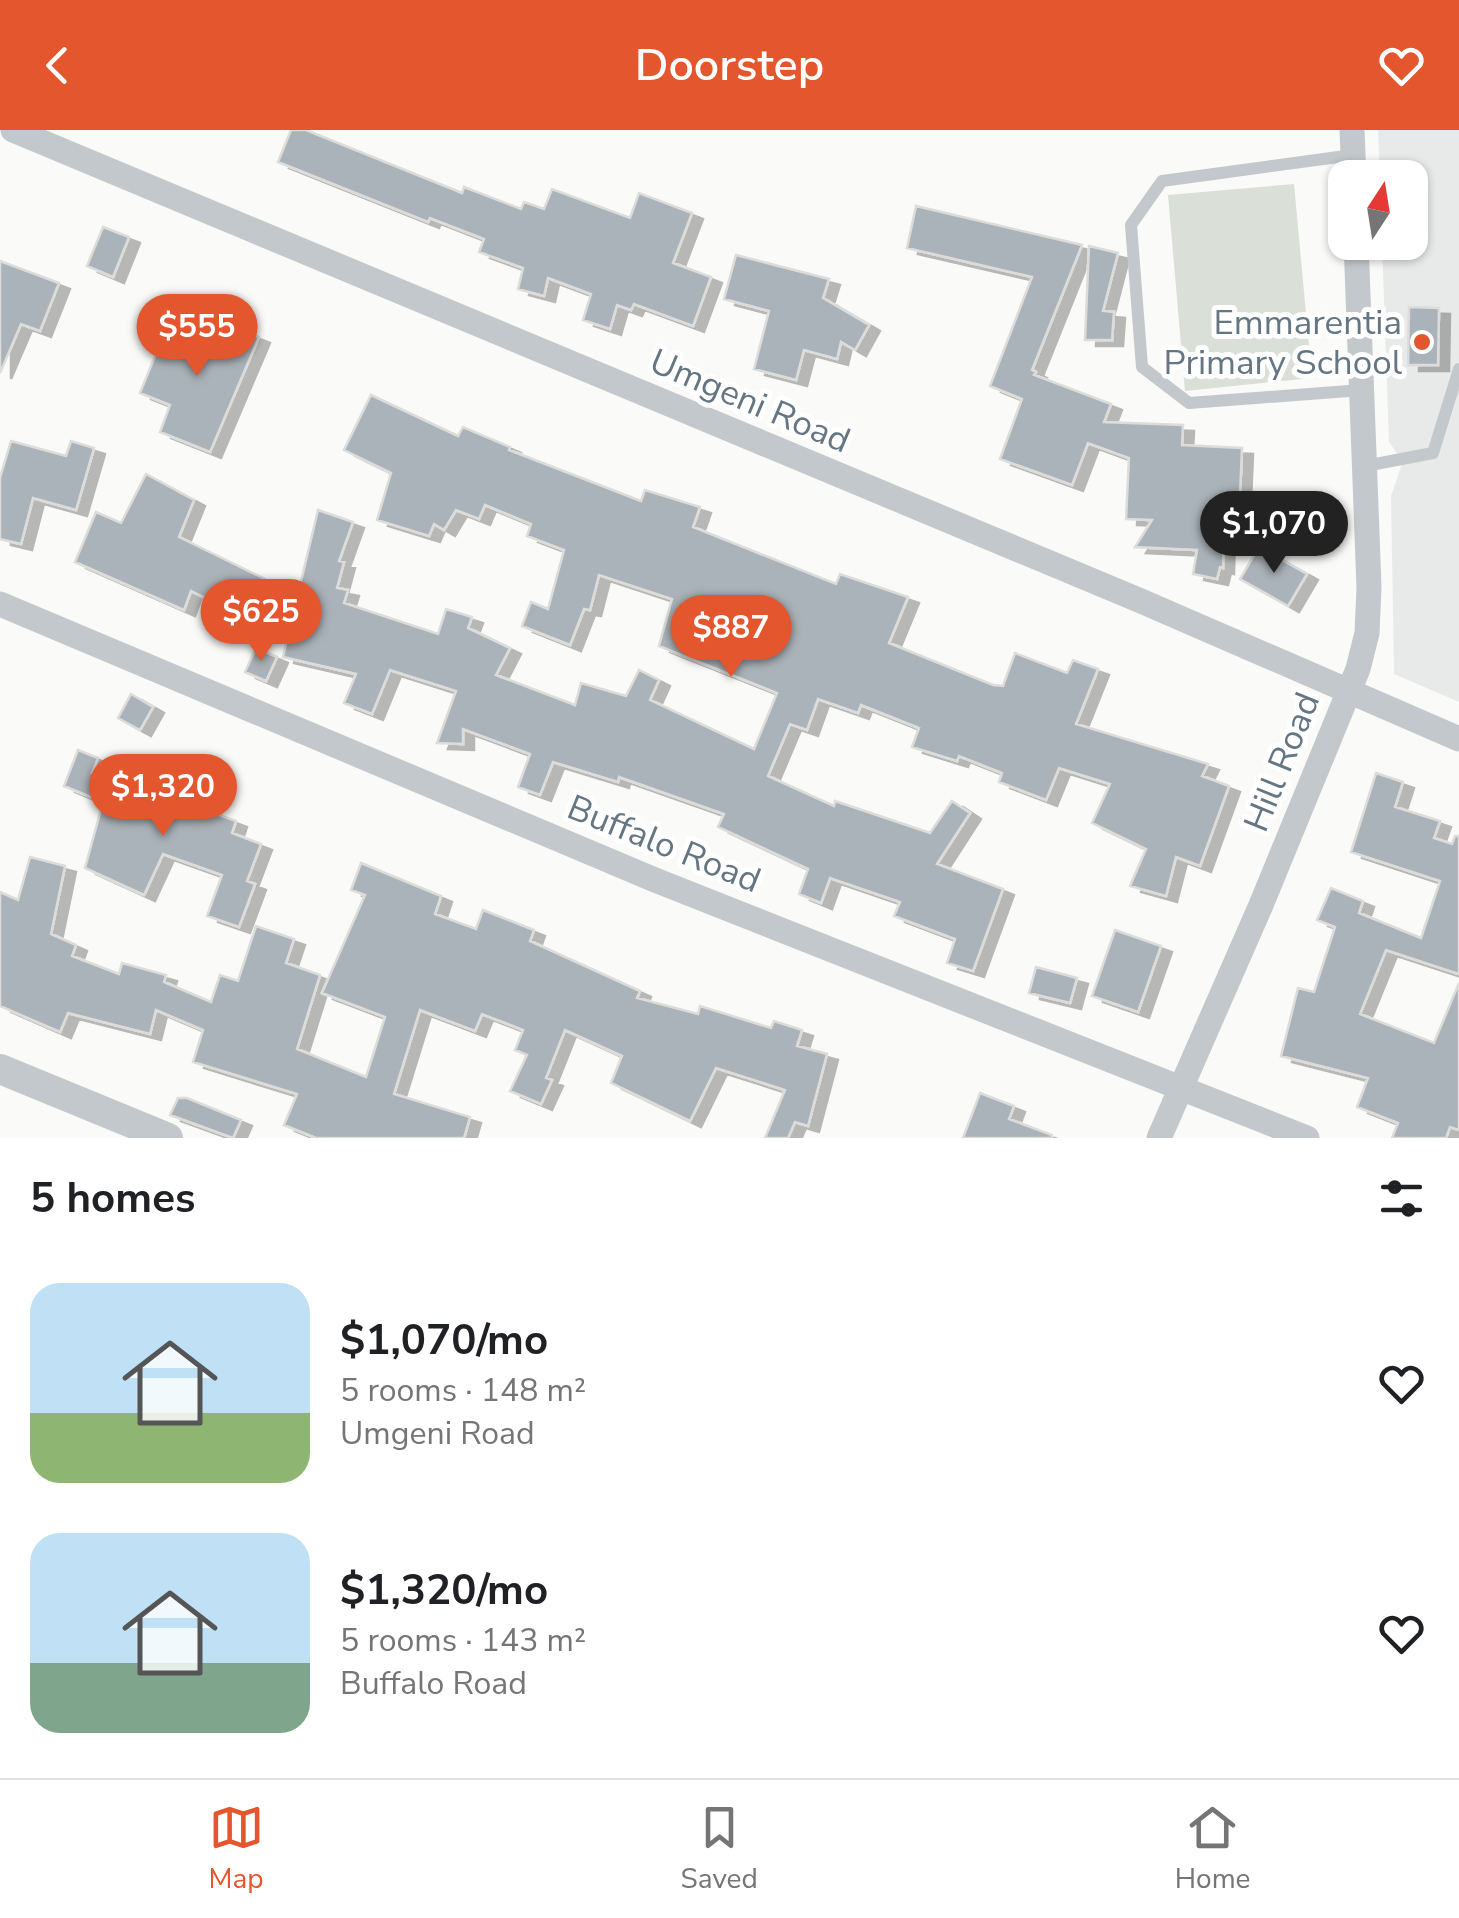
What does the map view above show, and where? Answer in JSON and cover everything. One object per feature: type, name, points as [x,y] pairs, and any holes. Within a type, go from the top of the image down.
[{"type":"street","name":"Umgeni Road","points":[[13,130],[1141,601],[1459,740]]},
{"type":"street","name":"Hill Road","points":[[1159,1138],[1261,905],[1348,692],[1367,633],[1357,260]]},
{"type":"street","name":"Buffalo Road","points":[[0,604],[655,880],[1307,1138]]},
{"type":"street","points":[[0,1068],[168,1138]]},
{"type":"lane","points":[[1353,154],[1162,181],[1131,225],[1142,368],[1189,403],[1362,390]]},
{"type":"lane","points":[[1365,466],[1433,453],[1459,369]]},
{"type":"shaded area","name":"Emmarentia Primary School","points":[[1378,130],[1459,130],[1459,702],[1394,674],[1391,496],[1403,461],[1389,442],[1383,260],[1428,260],[1428,160],[1379,160]]},
{"type":"shaded area","points":[[1294,184],[1312,378],[1185,391],[1168,195]]},
{"type":"building","points":[[291,130],[306,130],[462,193],[464,187],[521,209],[524,202],[544,209],[552,189],[630,218],[639,193],[692,213],[673,263],[711,277],[693,326],[634,304],[631,310],[617,305],[610,329],[583,320],[591,294],[548,278],[544,296],[518,289],[523,268],[479,252],[484,239],[430,218],[428,222],[278,162]]},
{"type":"building","points":[[916,206],[1082,245],[1032,370],[1034,375],[1111,404],[1104,422],[1183,425],[1182,445],[1242,448],[1240,495],[1225,494],[1223,568],[1220,567],[1217,579],[1193,574],[1197,550],[1135,547],[1152,520],[1126,519],[1129,458],[1088,443],[1072,485],[1000,459],[1022,399],[990,386],[1032,277],[907,248]]},
{"type":"building","points":[[103,227],[129,237],[113,277],[87,266]]},
{"type":"building","points":[[1089,246],[1118,253],[1103,311],[1114,312],[1112,340],[1085,340]]},
{"type":"building","points":[[736,255],[829,279],[823,298],[869,325],[855,350],[841,342],[837,359],[804,350],[796,380],[754,369],[769,311],[724,299]]},
{"type":"building","points":[[0,261],[59,283],[40,331],[21,324],[0,373]]},
{"type":"building","points":[[1409,307],[1439,308],[1438,365],[1408,365]]},
{"type":"building","points":[[172,314],[230,337],[233,327],[259,337],[210,452],[160,432],[170,405],[140,393]]},
{"type":"building","points":[[371,395],[458,436],[463,427],[510,447],[509,450],[641,501],[645,490],[700,507],[693,527],[836,584],[840,574],[908,597],[889,643],[993,685],[1003,686],[1015,653],[1067,673],[1073,660],[1098,669],[1076,724],[1208,764],[1202,776],[1229,786],[1200,866],[1176,857],[1166,896],[1130,886],[1146,849],[1092,823],[1110,784],[1059,768],[1046,800],[999,782],[1002,773],[959,756],[957,761],[912,747],[919,728],[861,705],[858,713],[818,699],[807,730],[790,724],[768,776],[834,806],[835,801],[930,833],[952,801],[970,813],[937,864],[1003,889],[973,971],[947,963],[955,939],[894,916],[900,902],[830,878],[821,903],[799,894],[808,869],[718,827],[724,814],[619,777],[618,782],[553,762],[540,795],[518,787],[530,754],[463,729],[463,744],[437,743],[456,691],[390,670],[372,714],[344,703],[356,674],[283,657],[318,510],[353,522],[339,561],[344,562],[337,588],[348,590],[344,603],[438,634],[446,609],[472,617],[468,628],[510,648],[496,675],[575,705],[581,683],[626,696],[639,670],[659,680],[650,700],[754,749],[777,693],[659,646],[672,599],[599,575],[590,610],[584,609],[570,645],[522,626],[531,602],[548,609],[564,550],[527,536],[531,524],[485,505],[479,519],[456,510],[444,530],[434,524],[429,536],[377,520],[391,473],[344,450]]},
{"type":"building","points":[[11,441],[66,456],[71,441],[94,448],[76,510],[33,498],[21,544],[0,539],[0,478]]},
{"type":"building","points":[[146,474],[194,500],[179,537],[263,578],[244,617],[191,591],[184,610],[75,562],[96,512],[121,523]]},
{"type":"building","points":[[1259,547],[1307,574],[1288,606],[1240,579]]},
{"type":"building","points":[[256,648],[277,657],[266,681],[245,672]]},
{"type":"building","points":[[131,694],[153,707],[140,730],[118,718]]},
{"type":"building","points":[[78,750],[98,758],[92,773],[182,797],[181,801],[236,821],[232,833],[261,844],[247,881],[255,884],[239,927],[207,916],[222,875],[163,854],[144,895],[85,868],[103,802],[64,786]]},
{"type":"building","points":[[1376,773],[1403,782],[1395,807],[1440,821],[1434,838],[1452,844],[1455,836],[1459,836],[1459,974],[1386,950],[1360,1014],[1434,1043],[1459,983],[1459,1130],[1450,1127],[1446,1138],[1392,1138],[1398,1123],[1357,1107],[1368,1078],[1281,1056],[1298,988],[1314,992],[1335,927],[1317,920],[1331,888],[1363,901],[1359,913],[1421,938],[1440,881],[1351,852]]},
{"type":"building","points":[[30,857],[65,866],[51,934],[76,945],[72,956],[119,974],[122,963],[166,975],[164,982],[211,1002],[220,975],[238,981],[256,926],[294,939],[286,963],[320,975],[297,1049],[366,1077],[385,1017],[322,993],[365,895],[351,890],[361,863],[441,896],[435,914],[476,929],[483,910],[534,930],[530,941],[640,991],[637,998],[698,1014],[700,1006],[771,1028],[774,1021],[802,1030],[797,1046],[827,1054],[808,1126],[795,1122],[788,1138],[765,1138],[785,1090],[716,1068],[690,1121],[611,1083],[622,1056],[565,1030],[546,1078],[552,1080],[541,1104],[510,1091],[527,1055],[515,1050],[523,1030],[482,1014],[475,1031],[420,1010],[394,1094],[470,1117],[464,1138],[316,1138],[284,1125],[297,1094],[193,1062],[203,1030],[156,1010],[150,1034],[68,1013],[60,1032],[0,1006],[0,892],[18,900]]},
{"type":"building","points":[[1115,930],[1161,946],[1138,1012],[1092,996]]},
{"type":"building","points":[[1036,967],[1077,978],[1070,1003],[1029,993]]},
{"type":"building","points":[[980,1093],[1014,1106],[1009,1119],[1052,1138],[963,1138]]},
{"type":"building","points":[[178,1098],[241,1120],[233,1138],[170,1115]]},
{"type":"place","name":"Emmarentia Primary School","points":[[1422,342]]}]
